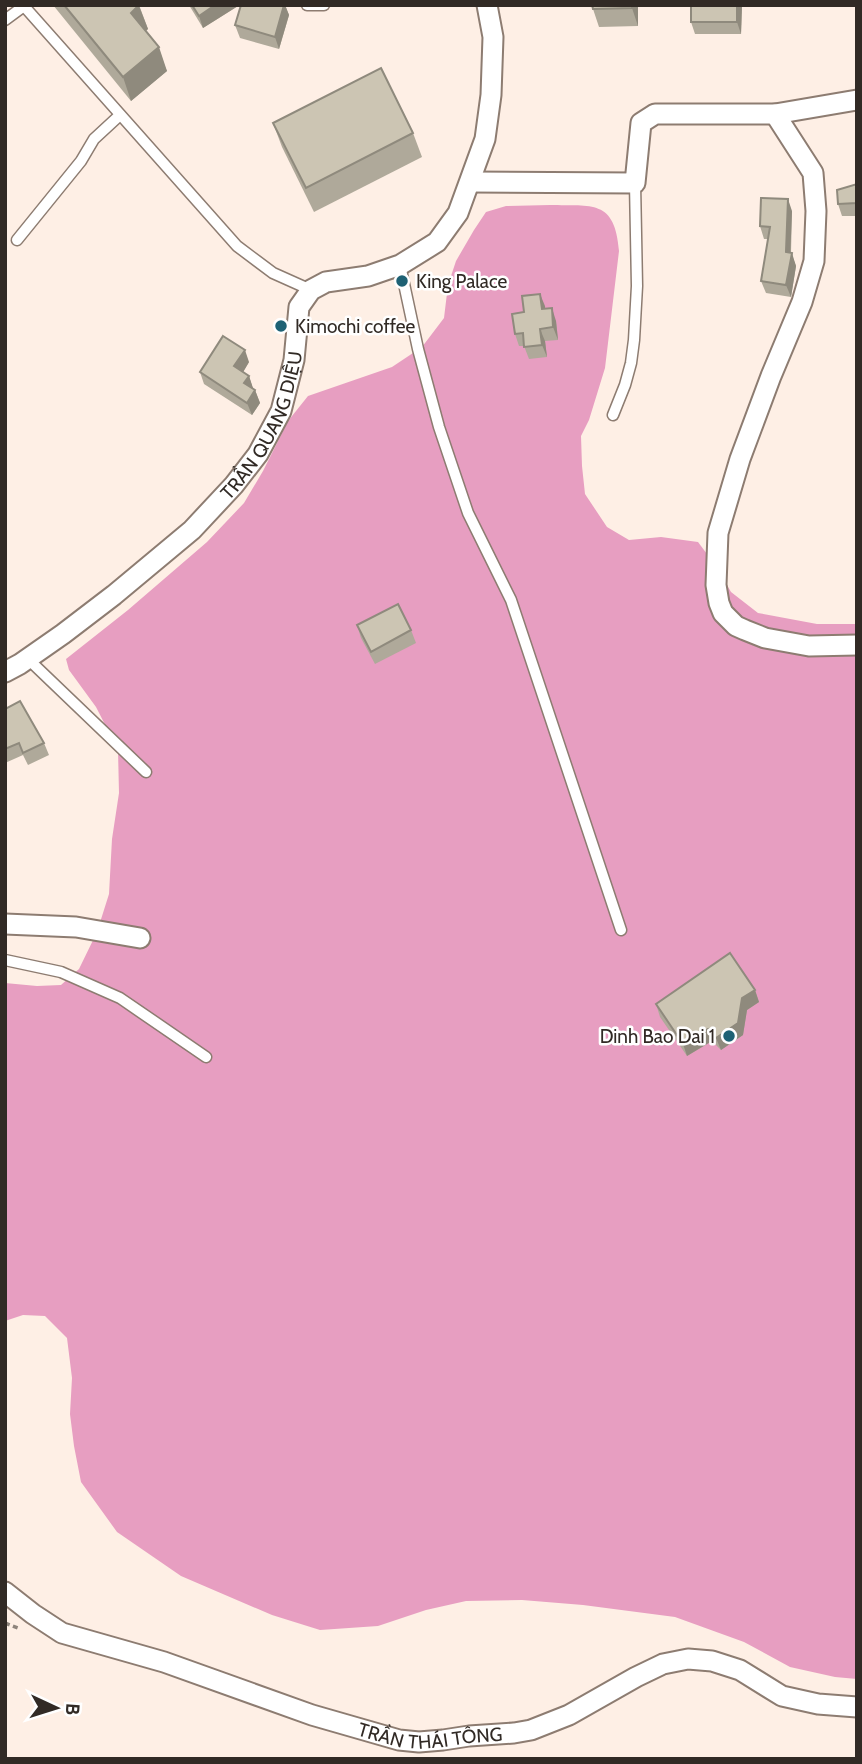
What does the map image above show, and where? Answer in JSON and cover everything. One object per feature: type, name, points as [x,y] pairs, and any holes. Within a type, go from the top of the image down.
[{"type":"street","points":[[311,290],[326,282],[368,276],[400,265],[437,242],[458,213],[485,139],[491,95],[493,37],[487,5]]},
{"type":"street","points":[[471,182],[635,183],[641,122],[655,114],[775,114],[857,100]]},
{"type":"street","points":[[775,114],[813,173],[816,211],[814,261],[802,302],[740,459],[718,533],[716,585],[723,613],[736,626],[765,638],[809,646],[857,645]]},
{"type":"street","name":"TRẦN QUANG DIỆU","points":[[5,672],[28,659],[114,596],[192,530],[234,485],[258,454],[281,411],[294,360],[299,307],[311,290]]},
{"type":"street","points":[[5,925],[76,927],[140,938]]},
{"type":"street","name":"TRẦN THÁI TÔNG","points":[[5,1592],[62,1633],[164,1662],[312,1715],[399,1740],[419,1742],[531,1730],[569,1715],[663,1664],[688,1659],[712,1661],[740,1670],[782,1696],[818,1704],[857,1707]]},
{"type":"lane","points":[[307,5],[324,5]]},
{"type":"lane","points":[[5,19],[24,6],[237,246],[273,273],[311,290]]},
{"type":"lane","points":[[16,240],[81,161],[94,139],[120,115]]},
{"type":"lane","points":[[613,415],[625,385],[634,340],[635,183]]},
{"type":"lane","points":[[400,265],[418,349],[439,427],[468,513],[511,600],[621,930]]},
{"type":"lane","points":[[28,659],[146,772]]},
{"type":"lane","points":[[5,960],[61,972],[120,998],[206,1057]]},
{"type":"shaded area","points":[[578,205],[599,209],[612,222],[617,234],[619,251],[605,368],[589,420],[581,436],[585,494],[607,527],[629,540],[661,537],[698,542],[731,592],[758,613],[817,624],[857,624],[857,1679],[790,1667],[744,1642],[675,1617],[583,1605],[522,1600],[466,1601],[426,1610],[378,1626],[320,1630],[272,1615],[181,1576],[117,1532],[81,1482],[70,1414],[72,1378],[67,1338],[45,1316],[23,1315],[5,1321],[5,983],[61,985],[79,969],[97,932],[109,894],[112,839],[119,793],[118,750],[96,707],[69,670],[66,659],[207,542],[244,503],[288,421],[308,396],[392,367],[422,347],[444,318],[448,285],[456,261],[486,212],[506,206]]},
{"type":"building","points":[[64,5],[139,5],[131,13],[159,47],[123,77]]},
{"type":"building","points":[[192,5],[215,5],[199,16]]},
{"type":"building","points":[[241,5],[284,5],[275,37],[235,25]]},
{"type":"building","points":[[592,5],[632,5],[632,8],[593,9]]},
{"type":"building","points":[[691,5],[737,5],[737,22],[691,22]]},
{"type":"building","points":[[381,68],[413,133],[306,188],[273,123]]},
{"type":"building","points":[[857,184],[857,203],[838,204],[837,190]]},
{"type":"building","points":[[761,198],[788,199],[786,252],[792,253],[786,285],[761,281],[770,227],[760,226]]},
{"type":"building","points":[[540,294],[542,309],[552,308],[553,327],[540,329],[542,345],[524,347],[523,333],[515,334],[512,314],[524,312],[522,296]]},
{"type":"building","points":[[223,336],[245,350],[234,366],[249,376],[244,383],[255,390],[247,403],[200,372]]},
{"type":"building","points":[[398,604],[411,630],[371,652],[357,625]]},
{"type":"building","points":[[20,701],[44,743],[23,753],[19,743],[5,749],[5,709]]},
{"type":"building","points":[[730,953],[755,990],[742,998],[738,1023],[716,1038],[708,1029],[683,1044],[656,1004]]},
{"type":"place","name":"King Palace","points":[[402,281]]},
{"type":"place","name":"Kimochi coffee","points":[[281,326]]},
{"type":"place","name":"Dinh Bao Dai 1","points":[[729,1036]]}]
